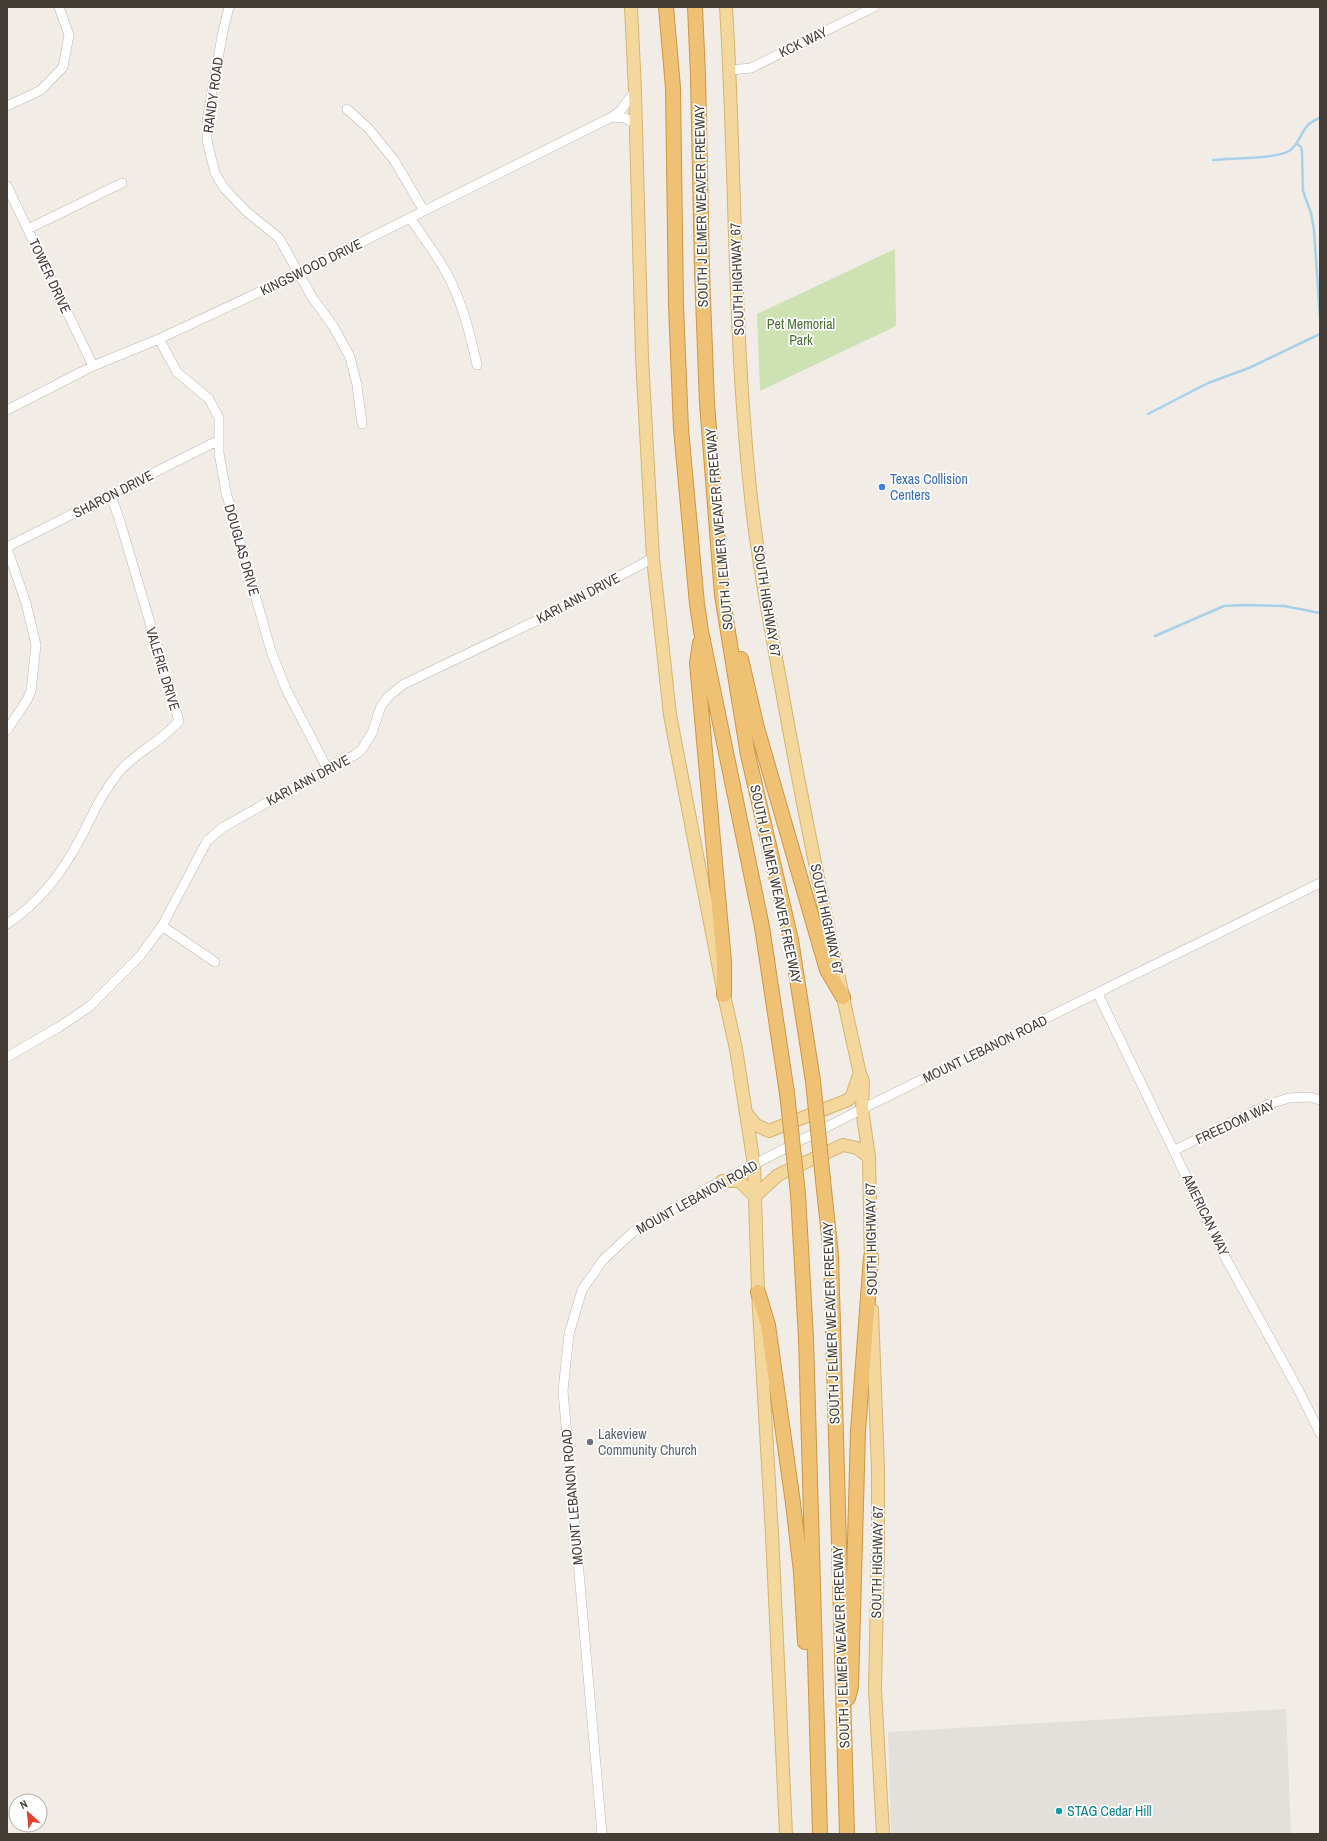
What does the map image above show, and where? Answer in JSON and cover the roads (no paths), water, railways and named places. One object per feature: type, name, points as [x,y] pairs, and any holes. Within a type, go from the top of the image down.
[{"type":"highway","name":"SOUTH J ELMER WEAVER FREEWAY","points":[[666,7],[673,88],[676,305],[681,429],[691,546],[701,631],[762,927],[788,1093],[798,1194],[806,1338],[820,1834]]},
{"type":"highway","name":"SOUTH J ELMER WEAVER FREEWAY","points":[[695,7],[707,403],[722,595],[748,755],[791,940],[813,1081],[831,1255],[842,1714],[847,1834]]},
{"type":"highway","points":[[722,595],[737,642],[757,728],[827,970],[843,997]]},
{"type":"highway","points":[[701,631],[697,663],[724,962],[724,995]]},
{"type":"highway","points":[[842,1714],[851,1687],[858,1431],[870,1257]]},
{"type":"highway","points":[[758,1292],[768,1325],[793,1503],[801,1572],[810,1724],[817,1745]]},
{"type":"main road","points":[[631,7],[635,91],[642,358],[653,558],[670,715],[724,995],[736,1049],[754,1165],[758,1292],[772,1520],[786,1834]]},
{"type":"main road","name":"SOUTH HIGHWAY 67","points":[[726,7],[730,70],[740,373],[750,491],[765,596],[801,793],[843,997],[860,1074],[863,1081],[862,1109],[869,1157],[870,1257],[878,1469],[875,1690],[883,1834]]},
{"type":"main road","points":[[746,1113],[756,1125],[769,1131],[848,1100],[852,1096],[860,1074]]},
{"type":"main road","points":[[755,1196],[778,1175],[843,1145],[857,1148],[869,1157]]},
{"type":"main road","points":[[722,1181],[738,1181],[755,1196]]},
{"type":"street","points":[[7,106],[41,90],[63,67],[69,35],[59,7]]},
{"type":"street","name":"RANDY ROAD","points":[[229,7],[223,31],[207,120],[207,141],[215,173],[224,188],[247,212],[279,238],[312,297],[333,326],[350,357],[357,385],[362,424]]},
{"type":"street","name":"KCK WAY","points":[[730,70],[751,68],[874,7]]},
{"type":"street","name":"KINGSWOOD DRIVE","points":[[7,410],[93,366],[159,339],[300,274],[612,117],[621,110],[635,91]]},
{"type":"street","points":[[347,109],[369,129],[394,160],[424,211]]},
{"type":"street","points":[[612,117],[625,118],[636,124]]},
{"type":"street","points":[[28,229],[122,183]]},
{"type":"street","name":"TOWER DRIVE","points":[[7,186],[93,366]]},
{"type":"street","points":[[411,218],[446,272],[459,300],[471,335],[477,365]]},
{"type":"street","name":"DOUGLAS DRIVE","points":[[159,339],[177,372],[210,399],[219,418],[220,465],[226,492],[271,651],[286,689],[327,768]]},
{"type":"street","name":"SHARON DRIVE","points":[[7,547],[219,440]]},
{"type":"street","name":"VALERIE DRIVE","points":[[7,924],[22,914],[51,885],[80,839],[98,801],[120,771],[140,751],[163,736],[179,721],[111,495]]},
{"type":"street","points":[[7,547],[26,603],[36,645],[31,691],[27,700],[7,730]]},
{"type":"street","name":"KARI ANN DRIVE","points":[[7,1057],[59,1027],[89,1007],[140,956],[162,926],[208,841],[222,828],[327,768],[355,755],[362,749],[372,733],[381,706],[389,696],[404,684],[538,620],[653,558]]},
{"type":"street","name":"MOUNT LEBANON ROAD","points":[[602,1834],[563,1391],[569,1334],[582,1290],[603,1260],[633,1232],[722,1181],[862,1109],[1098,994],[1320,883]]},
{"type":"street","points":[[162,926],[216,962]]},
{"type":"street","name":"AMERICAN WAY","points":[[1098,994],[1175,1150],[1225,1257],[1298,1389],[1320,1433]]},
{"type":"street","name":"FREEDOM WAY","points":[[1175,1150],[1269,1104],[1289,1098],[1311,1097],[1320,1100]]},
{"type":"waterway","points":[[1213,160],[1264,157],[1282,154],[1289,151],[1297,143],[1308,125],[1320,118]]},
{"type":"waterway","points":[[1297,144],[1301,147],[1303,191],[1311,213],[1314,230],[1320,318]]},
{"type":"waterway","points":[[1148,414],[1208,383],[1249,368],[1320,334]]},
{"type":"waterway","points":[[1155,636],[1224,606],[1284,606],[1320,613]]},
{"type":"place","name":"Texas Collision Centers","points":[[882,487]]},
{"type":"place","name":"Lakeview Community Church","points":[[590,1442]]},
{"type":"place","name":"STAG Cedar Hill","points":[[1059,1811]]},
{"type":"park label","name":"Pet Memorial Park","points":[[801,332]]}]
